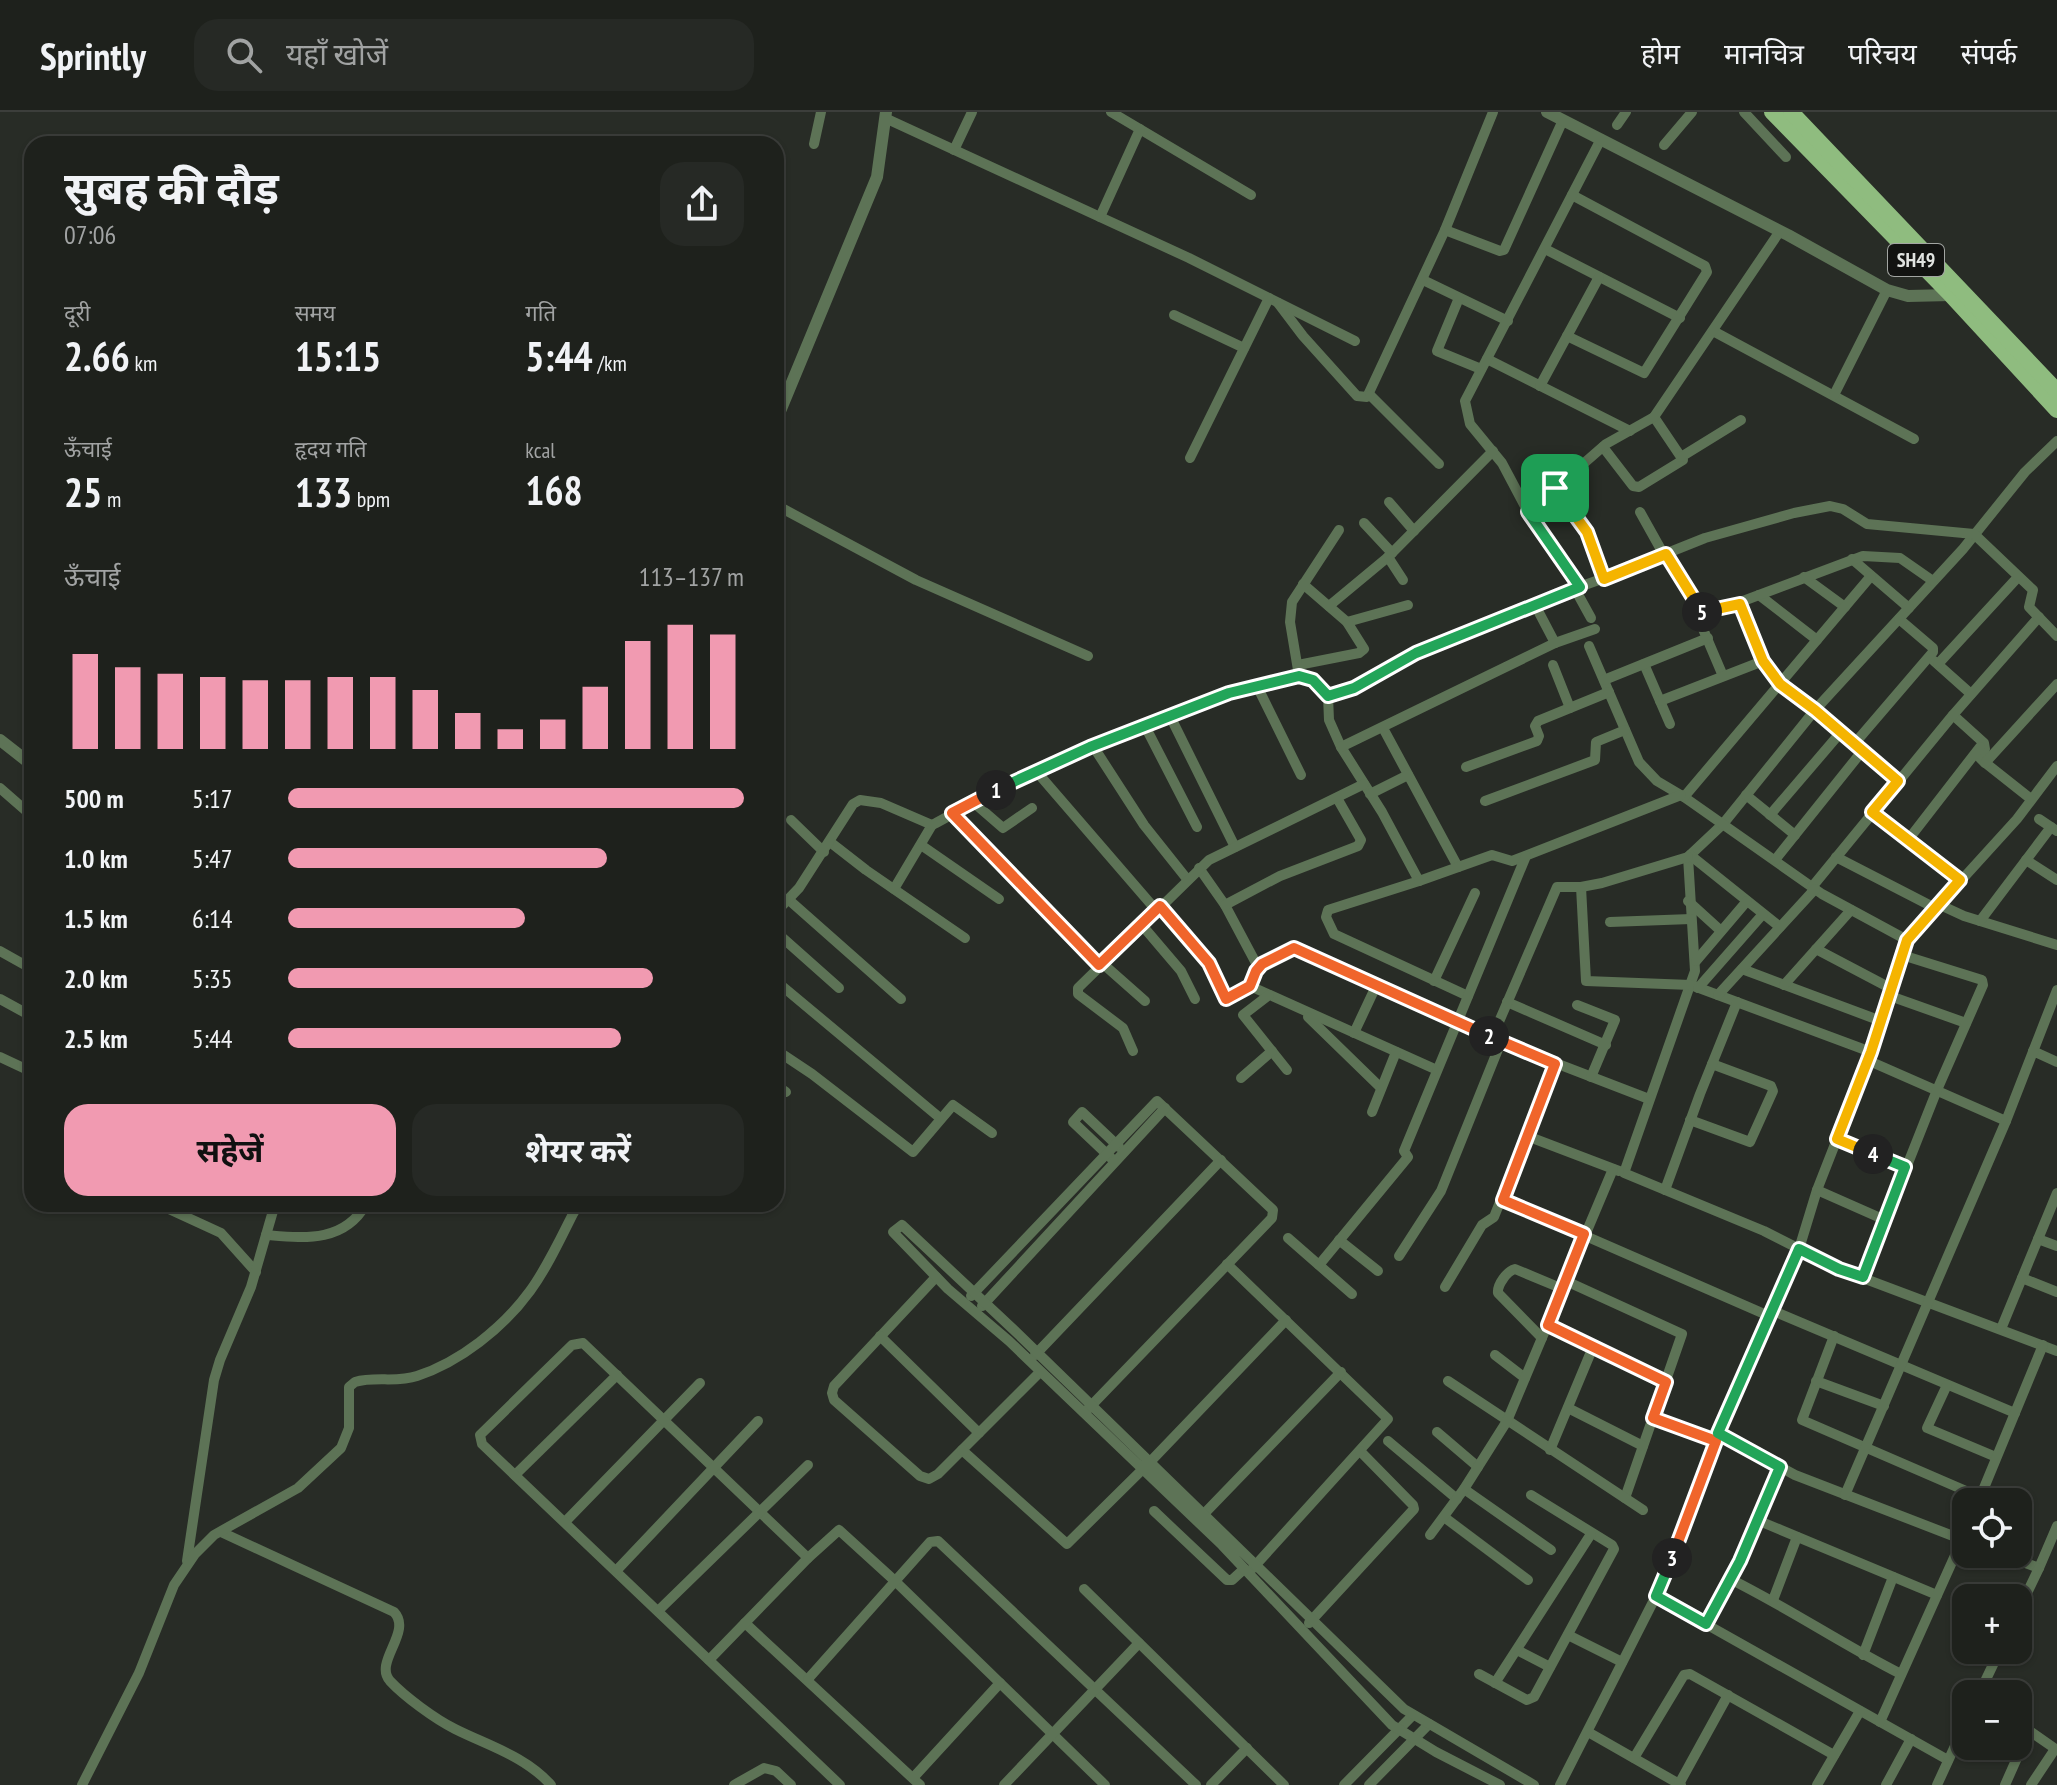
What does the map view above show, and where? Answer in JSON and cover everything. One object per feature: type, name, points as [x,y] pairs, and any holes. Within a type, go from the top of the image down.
[{"type":"main road","name":"SH49","points":[[1772,112],[1951,295],[2057,410]]},
{"type":"main road","name":"SH49","points":[[1791,112],[2057,391]]},
{"type":"street","points":[[814,144],[821,112]]},
{"type":"street","points":[[954,150],[972,112]]},
{"type":"street","points":[[1111,112],[1251,195]]},
{"type":"street","points":[[1273,300],[1357,396],[1364,398],[1370,395],[1445,230],[1493,112]]},
{"type":"street","points":[[1547,112],[1566,118],[1887,290],[1908,296],[1951,295]]},
{"type":"street","points":[[1617,125],[1626,112]]},
{"type":"street","points":[[1664,145],[1692,112]]},
{"type":"street","points":[[1744,112],[1756,116],[1786,157]]},
{"type":"street","points":[[784,402],[877,177],[885,115],[1355,341]]},
{"type":"street","points":[[1445,230],[1504,250],[1566,118]]},
{"type":"street","points":[[1100,217],[1140,129]]},
{"type":"street","points":[[1591,618],[1577,588],[1528,512],[1502,463],[1470,424],[1465,406],[1466,396],[1601,139]]},
{"type":"street","points":[[1567,336],[1644,373],[1707,272],[1705,266],[1572,195]]},
{"type":"street","points":[[1528,512],[1603,447],[1654,417],[1780,231]]},
{"type":"street","points":[[1545,249],[1680,318]]},
{"type":"street","points":[[1540,386],[1599,277]]},
{"type":"street","points":[[1423,280],[1508,321]]},
{"type":"street","points":[[1834,395],[1887,290]]},
{"type":"street","points":[[1459,298],[1437,351],[1481,369]]},
{"type":"street","points":[[1190,458],[1244,348],[1273,300]]},
{"type":"street","points":[[1174,315],[1244,348]]},
{"type":"street","points":[[1713,331],[1914,439]]},
{"type":"street","points":[[1487,359],[1630,431]]},
{"type":"street","points":[[1370,395],[1439,464]]},
{"type":"street","points":[[1603,447],[1636,488],[1683,462],[1654,417]]},
{"type":"street","points":[[1681,457],[1741,420]]},
{"type":"street","points":[[1399,1256],[1441,1191],[1507,1002],[1557,887],[1581,887],[1625,878],[1689,856],[1723,824],[1815,710],[1933,581],[2025,472],[2057,441]]},
{"type":"street","points":[[1329,606],[1390,555],[1493,451]]},
{"type":"street","points":[[1555,488],[1587,532],[1604,579]]},
{"type":"street","points":[[1389,502],[1414,531]]},
{"type":"street","points":[[1328,696],[1354,688],[1406,657],[1534,603],[1604,579],[1705,538],[1830,506],[1843,509],[1867,524],[1974,534],[2033,590],[2028,605],[2057,636]]},
{"type":"street","points":[[784,509],[916,580],[1088,656]]},
{"type":"street","points":[[1640,512],[1701,612],[1700,622],[1723,676]]},
{"type":"street","points":[[1364,523],[1390,555],[1403,580]]},
{"type":"street","points":[[1339,530],[1292,602],[1290,611],[1298,670],[1328,696],[1329,720],[1341,747],[1419,881]]},
{"type":"street","points":[[1701,612],[1740,604],[1863,556],[1900,558],[1933,581]]},
{"type":"street","points":[[1852,559],[1909,608]]},
{"type":"street","points":[[1468,996],[1334,934],[1326,917],[1328,910],[1492,855],[1509,862],[1683,796],[1871,576]]},
{"type":"street","points":[[1804,577],[1845,607]]},
{"type":"street","points":[[1775,860],[1859,747],[1934,661],[2018,577]]},
{"type":"street","points":[[894,889],[932,825],[973,802],[1093,746],[1229,693],[1362,652],[1363,647],[1347,622],[1303,584]]},
{"type":"street","points":[[1759,595],[1817,640]]},
{"type":"street","points":[[1534,603],[1555,643]]},
{"type":"street","points":[[1740,604],[1763,661],[1780,684],[1898,781]]},
{"type":"street","points":[[1347,622],[1408,605]]},
{"type":"street","points":[[1718,995],[1780,927],[1953,715],[2039,617]]},
{"type":"street","points":[[1899,619],[1933,648],[1934,661],[1971,694]]},
{"type":"street","points":[[1341,747],[1555,643],[1595,629]]},
{"type":"street","points":[[1604,680],[1708,638]]},
{"type":"street","points":[[1589,646],[1645,770],[1813,888],[1907,940]]},
{"type":"street","points":[[1660,701],[1763,661]]},
{"type":"street","points":[[1644,664],[1670,724]]},
{"type":"street","points":[[1553,665],[1570,708]]},
{"type":"street","points":[[1985,763],[2057,684]]},
{"type":"street","points":[[1257,686],[1301,775]]},
{"type":"street","points":[[1466,767],[1537,741],[1536,723],[1609,692]]},
{"type":"street","points":[[1953,715],[1984,743],[1985,749],[1980,758],[2031,799]]},
{"type":"street","points":[[1170,716],[1235,847]]},
{"type":"street","points":[[1145,726],[1197,827]]},
{"type":"street","points":[[1383,728],[1458,867]]},
{"type":"street","points":[[1485,801],[1595,760],[1596,742],[1625,730]]},
{"type":"street","points":[[1770,815],[1841,732]]},
{"type":"street","points":[[0,740],[24,759]]},
{"type":"street","points":[[1908,840],[1984,743]]},
{"type":"street","points":[[1093,746],[1144,825],[1187,879]]},
{"type":"street","points":[[1560,1785],[1656,1596],[1717,1437],[1799,1249],[1817,1190],[1869,1056],[1907,940],[2056,768]]},
{"type":"street","points":[[1036,771],[1209,963],[1226,999],[1250,986],[1258,967],[1294,948],[1496,1040],[1649,1099]]},
{"type":"street","points":[[1133,1051],[1123,1028],[1078,994],[1078,988],[1100,964],[1209,860],[1337,798],[1408,775]]},
{"type":"street","points":[[0,788],[24,809]]},
{"type":"street","points":[[1746,795],[1795,835]]},
{"type":"street","points":[[1225,905],[1280,876],[1358,846],[1361,840],[1337,798]]},
{"type":"street","points":[[784,905],[827,847],[853,804],[860,800],[881,803],[932,825]]},
{"type":"street","points":[[973,802],[1003,828],[1032,808]]},
{"type":"street","points":[[1872,812],[1960,880]]},
{"type":"street","points":[[952,813],[1100,964],[1145,1001]]},
{"type":"street","points":[[1980,921],[2054,829],[2039,819]]},
{"type":"street","points":[[791,820],[965,938]]},
{"type":"street","points":[[921,845],[999,899]]},
{"type":"street","points":[[1319,1265],[1408,1157],[1404,1151],[1526,856]]},
{"type":"street","points":[[1689,856],[1780,927]]},
{"type":"street","points":[[1430,1535],[1464,1489],[1507,1421],[1584,1234],[1619,1171],[1694,987],[1696,961],[1688,901],[1689,856]]},
{"type":"street","points":[[1836,857],[1937,906],[2057,945]]},
{"type":"street","points":[[2026,860],[2057,880]]},
{"type":"street","points":[[1199,868],[1225,905],[1258,967]]},
{"type":"street","points":[[1581,887],[1586,981],[1694,987],[1869,1056],[2006,1121]]},
{"type":"street","points":[[1434,981],[1475,893]]},
{"type":"street","points":[[789,900],[901,999]]},
{"type":"street","points":[[1688,901],[1721,931]]},
{"type":"street","points":[[1696,961],[1747,901]]},
{"type":"street","points":[[1784,985],[1851,910]]},
{"type":"street","points":[[1694,987],[1763,914]]},
{"type":"street","points":[[1610,922],[1691,919]]},
{"type":"street","points":[[1141,924],[1181,971],[1195,999]]},
{"type":"street","points":[[784,939],[839,988]]},
{"type":"street","points":[[1816,949],[1891,992],[1966,1023]]},
{"type":"street","points":[[0,951],[24,964]]},
{"type":"street","points":[[1863,1277],[1905,1167],[1983,985],[1982,980],[1902,955]]},
{"type":"street","points":[[1742,969],[1881,1021]]},
{"type":"street","points":[[1354,1033],[1377,984]]},
{"type":"street","points":[[1250,986],[1437,1070]]},
{"type":"street","points":[[784,988],[940,1118]]},
{"type":"street","points":[[1845,1495],[2006,1121],[2057,990]]},
{"type":"street","points":[[1269,995],[1243,1015],[1287,1070]]},
{"type":"street","points":[[0,999],[24,1012]]},
{"type":"street","points":[[1507,1002],[1606,1045]]},
{"type":"street","points":[[1665,1190],[1737,1002]]},
{"type":"street","points":[[1577,1005],[1615,1020],[1591,1077]]},
{"type":"street","points":[[1301,1011],[1381,1088]]},
{"type":"street","points":[[1241,1078],[1272,1051]]},
{"type":"street","points":[[2033,1051],[2057,1062]]},
{"type":"street","points":[[1372,1112],[1396,1052]]},
{"type":"street","points":[[784,1055],[910,1151],[917,1150],[953,1105],[992,1133]]},
{"type":"street","points":[[0,1057],[24,1068]]},
{"type":"street","points":[[1445,1287],[1482,1225],[1494,1217],[1503,1200],[1555,1064]]},
{"type":"street","points":[[1690,1120],[1750,1142],[1773,1091],[1771,1086],[1712,1064]]},
{"type":"street","points":[[964,1303],[1154,1102],[1160,1101],[1274,1214],[1088,1410]]},
{"type":"street","points":[[975,1312],[1165,1108]]},
{"type":"street","points":[[1115,1162],[1073,1122],[1082,1112],[1125,1152]]},
{"type":"street","points":[[1527,1136],[1764,1231],[1839,1269],[2057,1351]]},
{"type":"street","points":[[1837,1139],[1905,1167]]},
{"type":"street","points":[[1028,1362],[1221,1160]]},
{"type":"street","points":[[1817,1190],[1885,1220]]},
{"type":"street","points":[[2001,1329],[2057,1193]]},
{"type":"street","points":[[1503,1200],[2015,1413]]},
{"type":"street","points":[[1052,1211],[1062,1219]]},
{"type":"street","points":[[175,1212],[221,1233],[256,1272]]},
{"type":"street","points":[[186,1567],[214,1380],[256,1272],[273,1212]]},
{"type":"street","points":[[266,1235],[315,1238],[333,1234],[350,1224],[360,1212]]},
{"type":"street","points":[[82,1785],[139,1673],[174,1585],[195,1554],[221,1532],[298,1488],[321,1470],[341,1448],[349,1428],[349,1387],[355,1382],[413,1378],[447,1364],[509,1316],[529,1292],[574,1212]]},
{"type":"street","points":[[1088,1410],[1039,1373],[936,1277],[893,1234],[899,1225],[1037,1352],[1088,1410],[1249,1569],[1392,1725],[1494,1783]]},
{"type":"street","points":[[1288,1238],[1352,1294]]},
{"type":"street","points":[[2038,1239],[2057,1246]]},
{"type":"street","points":[[1339,1240],[1378,1271]]},
{"type":"street","points":[[1154,1511],[1227,1580],[1232,1580],[1249,1569],[1388,1419],[1227,1264]]},
{"type":"street","points":[[1542,1338],[1498,1293],[1497,1289],[1510,1271],[1515,1269],[1565,1285],[1680,1331],[1683,1338],[1625,1498]]},
{"type":"street","points":[[936,1277],[834,1386],[834,1400],[920,1476],[929,1479],[938,1474],[1039,1373]]},
{"type":"street","points":[[2022,1278],[2057,1292]]},
{"type":"street","points":[[962,1450],[1067,1544],[1147,1466],[1286,1320]]},
{"type":"street","points":[[1548,1325],[1666,1382]]},
{"type":"street","points":[[880,1336],[979,1433]]},
{"type":"street","points":[[1834,1336],[1802,1420],[1955,1488]]},
{"type":"street","points":[[808,1558],[588,1345],[577,1342],[483,1431],[482,1444],[840,1785]]},
{"type":"street","points":[[1983,1488],[2043,1345]]},
{"type":"street","points":[[1550,1450],[1593,1347]]},
{"type":"street","points":[[1495,1355],[1525,1378]]},
{"type":"street","points":[[1200,1518],[1341,1372]]},
{"type":"street","points":[[515,1475],[617,1375]]},
{"type":"street","points":[[1448,1381],[1643,1510]]},
{"type":"street","points":[[1816,1381],[1884,1406]]},
{"type":"street","points":[[565,1522],[700,1383]]},
{"type":"street","points":[[1947,1385],[1927,1428],[1996,1457]]},
{"type":"street","points":[[1568,1408],[1643,1446]]},
{"type":"street","points":[[1653,1418],[1717,1437],[1845,1495],[1952,1532]]},
{"type":"street","points":[[616,1571],[758,1421]]},
{"type":"street","points":[[1437,1432],[1478,1467]]},
{"type":"street","points":[[1388,1441],[1457,1499]]},
{"type":"street","points":[[1302,1630],[1414,1509],[1360,1451]]},
{"type":"street","points":[[658,1611],[808,1465]]},
{"type":"street","points":[[1706,1624],[1730,1579],[1780,1467]]},
{"type":"street","points":[[1464,1489],[1551,1550]]},
{"type":"street","points":[[1479,1674],[1530,1699],[1614,1549],[1531,1495]]},
{"type":"street","points":[[1444,1517],[1528,1580]]},
{"type":"street","points":[[1757,1520],[1937,1595]]},
{"type":"street","points":[[2031,1584],[2057,1526]]},
{"type":"street","points":[[709,1660],[839,1530],[1105,1785]]},
{"type":"street","points":[[221,1532],[398,1615],[400,1627],[386,1668],[390,1681],[436,1718],[510,1753],[527,1763],[551,1785]]},
{"type":"street","points":[[1495,1683],[1591,1534]]},
{"type":"street","points":[[1773,1600],[1797,1537]]},
{"type":"street","points":[[808,1679],[930,1542],[938,1541],[1196,1785]]},
{"type":"street","points":[[1880,1722],[1952,1564]]},
{"type":"street","points":[[2032,1565],[2039,1568]]},
{"type":"street","points":[[1249,1569],[1312,1620],[1413,1715],[1534,1785]]},
{"type":"street","points":[[1863,1655],[1893,1577]]},
{"type":"street","points":[[1730,1579],[1773,1600],[1863,1655],[1901,1674]]},
{"type":"street","points":[[1084,1589],[1284,1785]]},
{"type":"street","points":[[1656,1596],[1948,1760]]},
{"type":"street","points":[[745,1623],[916,1781],[1000,1683]]},
{"type":"street","points":[[1568,1635],[1622,1662]]},
{"type":"street","points":[[1004,1785],[1050,1733],[1139,1643]]},
{"type":"street","points":[[1517,1650],[1550,1667]]},
{"type":"street","points":[[1634,1758],[1687,1674],[1834,1755]]},
{"type":"street","points":[[1588,1732],[1680,1784],[1728,1695]]},
{"type":"street","points":[[1817,1785],[1860,1711]]},
{"type":"street","points":[[1344,1785],[1413,1715]]},
{"type":"street","points":[[1369,1785],[1429,1724]]},
{"type":"street","points":[[2031,1785],[2056,1750],[2032,1733]]},
{"type":"street","points":[[1886,1785],[1911,1739]]},
{"type":"street","points":[[1211,1785],[1247,1748]]},
{"type":"street","points":[[1937,1785],[1952,1752]]},
{"type":"street","points":[[2005,1785],[2016,1760]]},
{"type":"street","points":[[734,1785],[757,1771],[770,1768],[791,1785]]},
{"type":"route","points":[[1555,488],[1587,532],[1604,579],[1666,554],[1701,612],[1740,604],[1763,661],[1780,684],[1898,781],[1872,812],[1960,880],[1907,940],[1871,1052],[1837,1139],[1905,1167],[1863,1277],[1799,1249],[1718,1433],[1780,1467],[1740,1561],[1706,1624],[1656,1596],[1716,1441],[1653,1418],[1666,1382],[1548,1325],[1584,1234],[1503,1200],[1555,1064],[1294,948],[1258,967],[1250,986],[1226,999],[1209,963],[1160,906],[1099,965],[952,813],[1090,747],[1229,693],[1299,676],[1313,680],[1328,696],[1342,692],[1354,688],[1397,661],[1534,603],[1580,587],[1528,512],[1555,488]]}]
